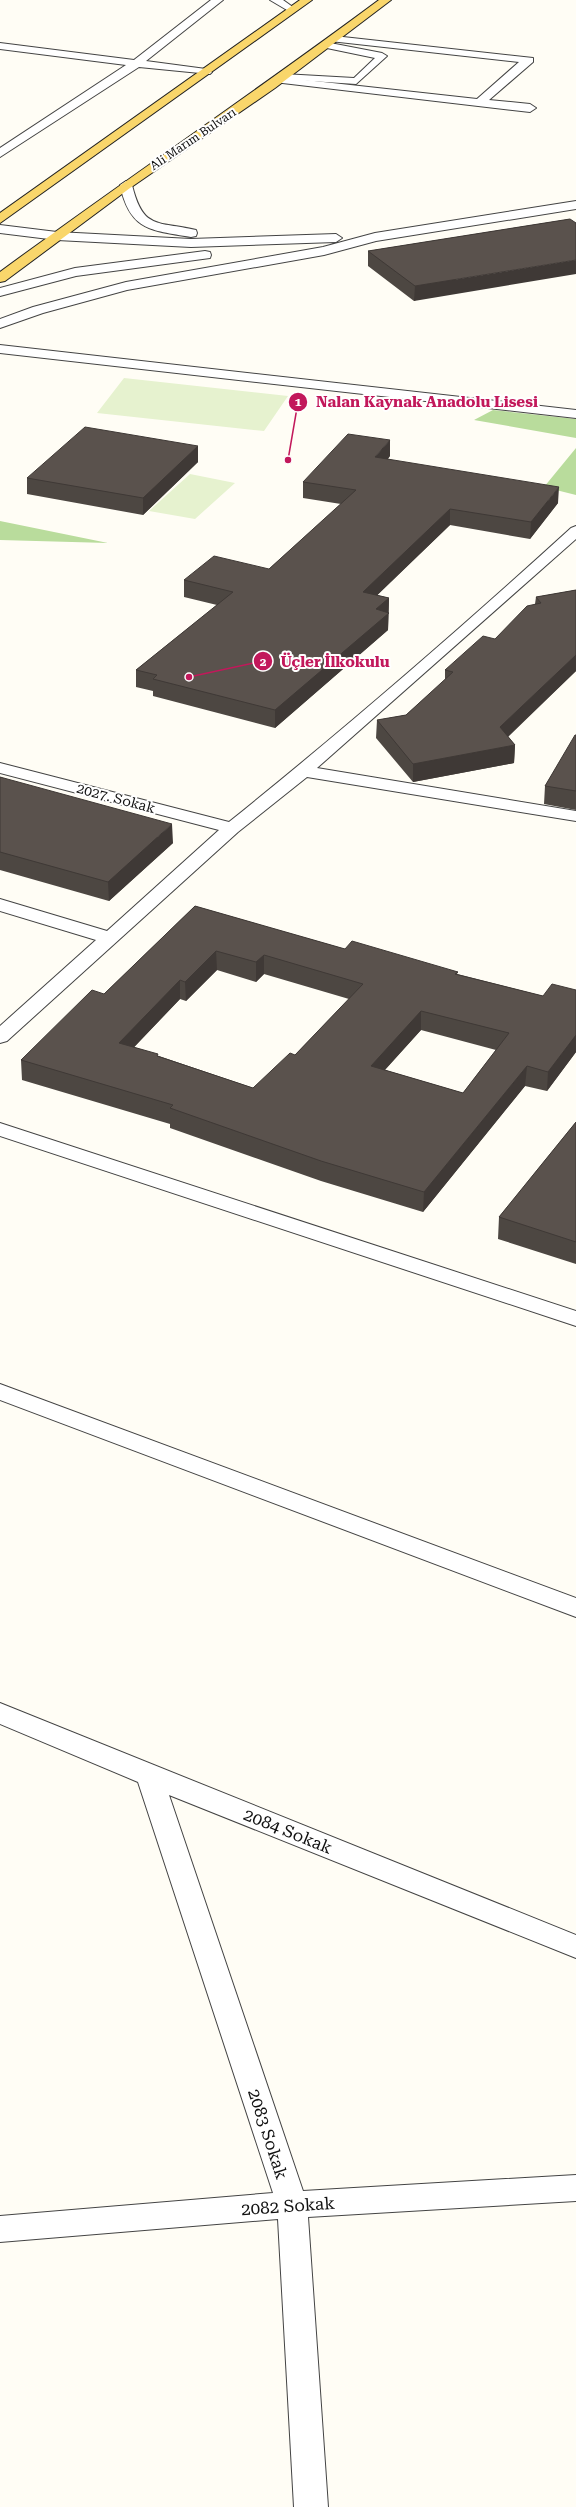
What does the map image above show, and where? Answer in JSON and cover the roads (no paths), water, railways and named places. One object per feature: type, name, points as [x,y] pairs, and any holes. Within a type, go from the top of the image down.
[{"type":"main road","points":[[0,219],[307,0]]},
{"type":"main road","name":"Ali Marım Bulvarı","points":[[0,278],[126,185],[281,78],[386,0]]},
{"type":"street","points":[[0,153],[137,64],[218,0]]},
{"type":"street","points":[[275,0],[292,10]]},
{"type":"street","points":[[329,42],[529,60],[480,102]]},
{"type":"street","points":[[0,46],[206,72]]},
{"type":"street","points":[[281,78],[530,108]]},
{"type":"street","points":[[126,185],[132,210],[142,219],[168,229],[231,242]]},
{"type":"street","points":[[0,324],[38,310],[126,286],[324,252],[375,237],[576,205]]},
{"type":"street","points":[[0,229],[57,236],[167,242],[231,242],[375,237]]},
{"type":"street","points":[[0,236],[45,245],[88,251]]},
{"type":"street","points":[[117,253],[211,254],[288,251],[352,243]]},
{"type":"street","points":[[0,292],[74,272],[111,265],[211,254]]},
{"type":"street","points":[[0,349],[576,414]]},
{"type":"street","points":[[0,1037],[232,828],[303,771],[522,581],[576,531]]},
{"type":"street","name":"2027. Sokak","points":[[0,768],[232,828]]},
{"type":"street","points":[[303,771],[576,816]]},
{"type":"street","points":[[0,905],[110,938]]},
{"type":"street","points":[[0,1129],[576,1319]]},
{"type":"street","points":[[0,1392],[576,1608]]},
{"type":"street","name":"2084 Sokak","points":[[0,1713],[149,1776],[576,1947]]},
{"type":"street","name":"2083 Sokak","points":[[149,1776],[292,2205],[311,2507]]},
{"type":"street","name":"2082 Sokak","points":[[0,2229],[292,2205],[576,2188]]},
{"type":"lane","points":[[281,78],[356,81],[382,56],[329,42]]},
{"type":"place","name":"Nalan Kaynak Anadolu Lisesi","points":[[288,460]]},
{"type":"place","name":"Üçler İlkokulu","points":[[189,677]]}]
